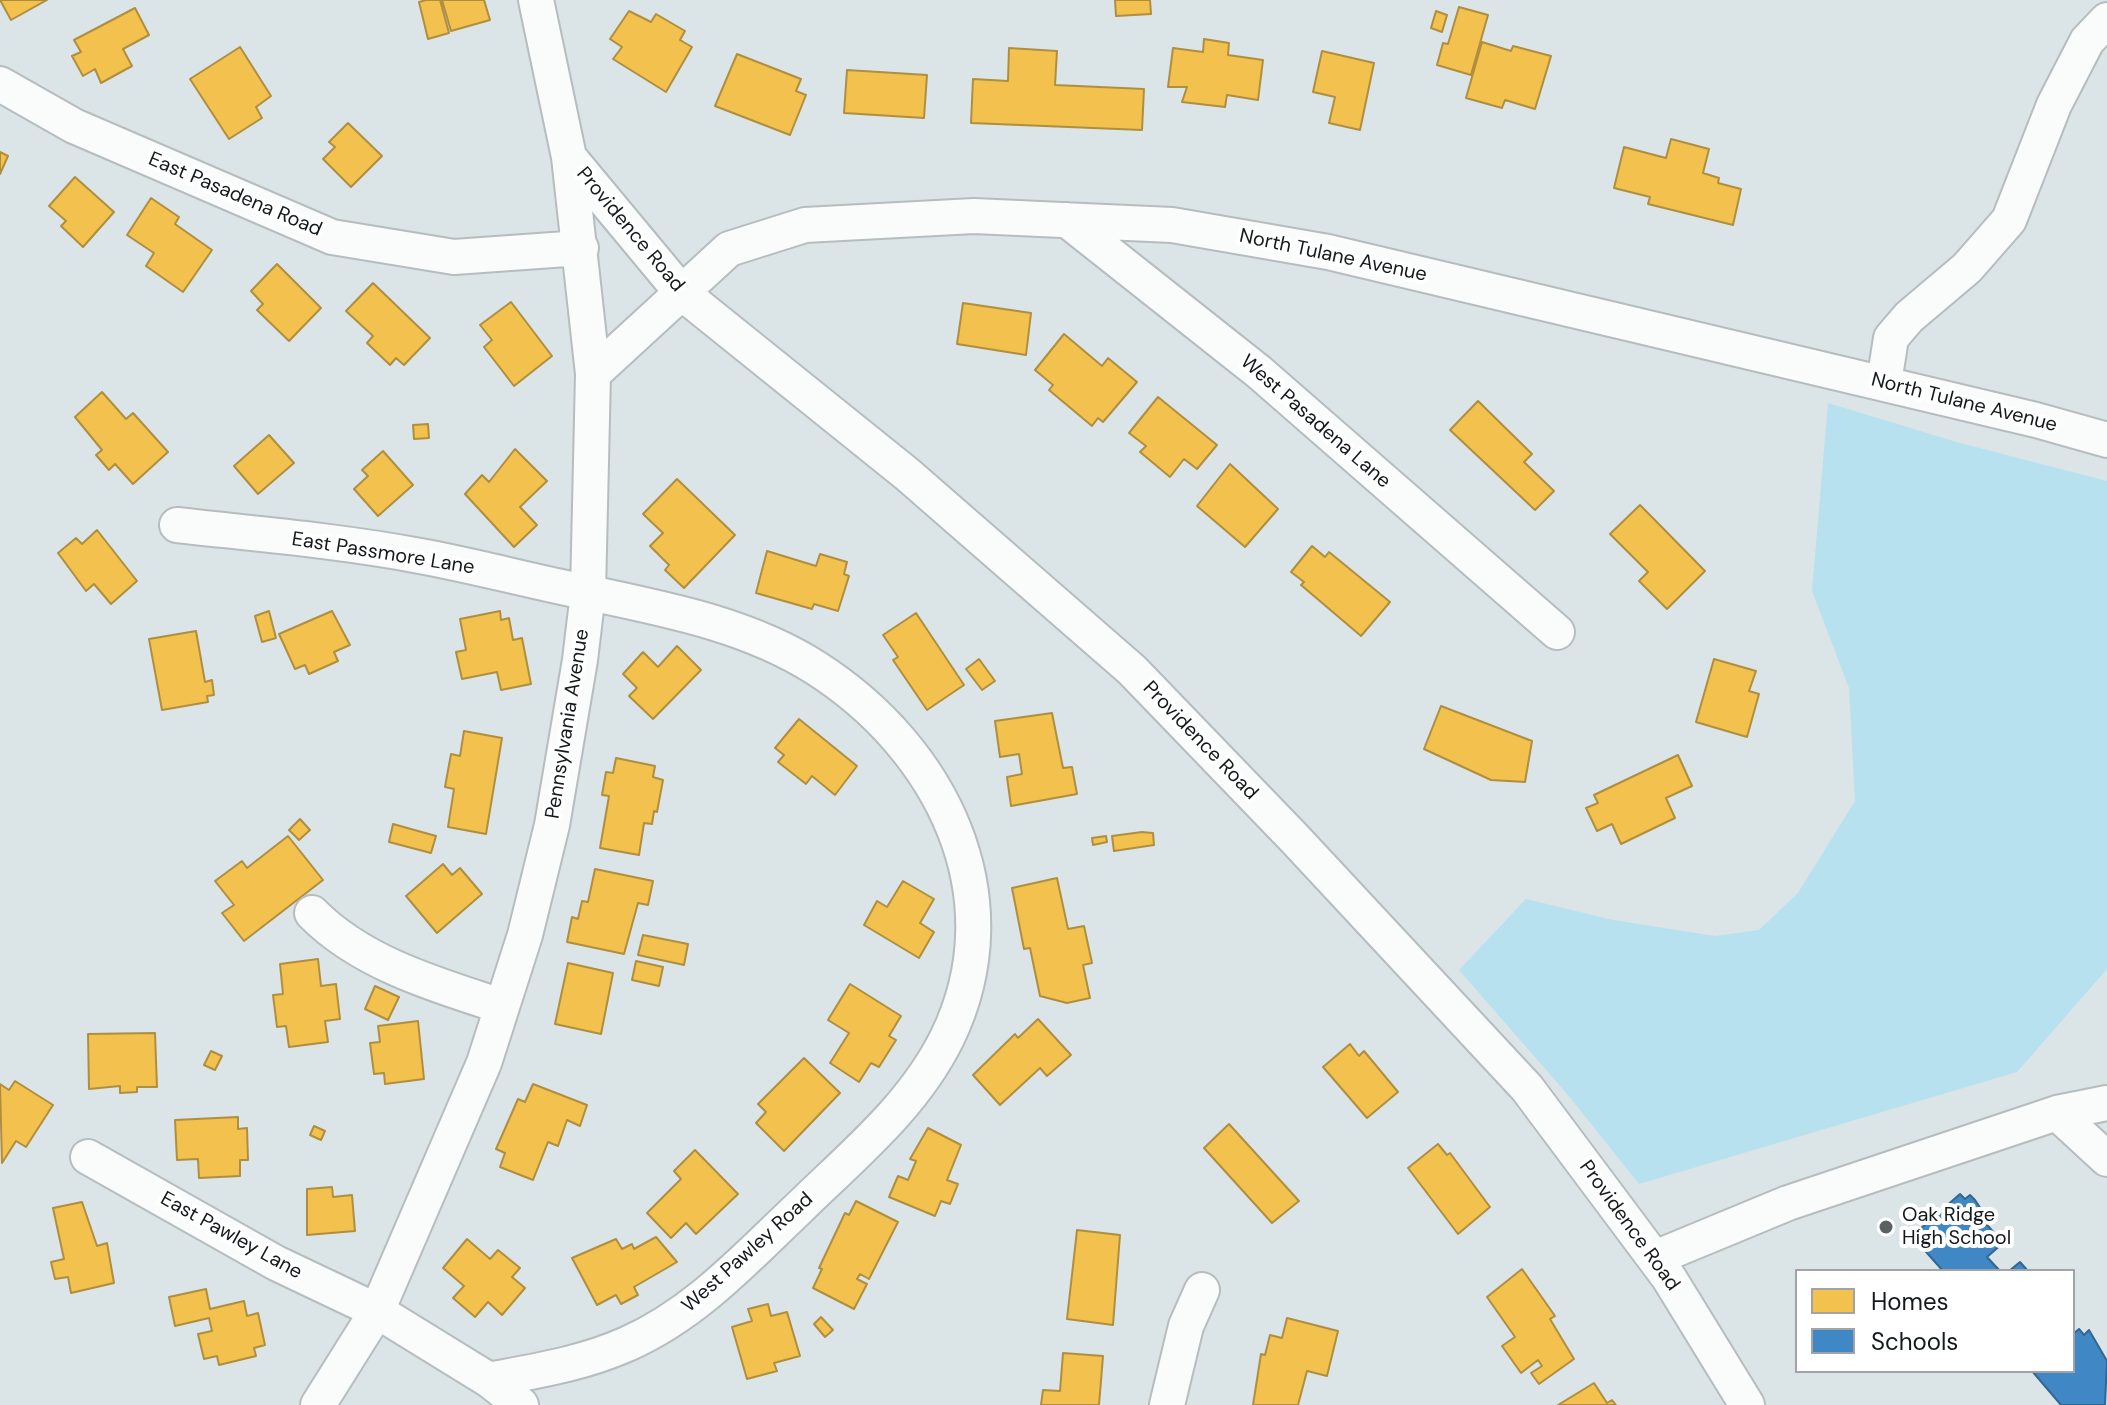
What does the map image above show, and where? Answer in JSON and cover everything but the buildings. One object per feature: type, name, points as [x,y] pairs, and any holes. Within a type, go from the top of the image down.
[{"type":"street","name":"Pennsylvania Avenue","points":[[318,1405],[377,1311],[484,1063],[525,935],[552,825],[588,593],[593,374],[569,157],[536,0]]},
{"type":"street","points":[[1884,383],[1891,338],[1909,317],[1967,268],[2009,220],[2054,105],[2087,41],[2107,20]]},
{"type":"street","name":"East Pasadena Road","points":[[0,84],[74,126],[332,237],[454,257],[581,248]]},
{"type":"street","name":"Providence Road","points":[[569,157],[682,293],[907,474],[1132,670],[1527,1088],[1655,1258],[1747,1405]]},
{"type":"street","name":"North Tulane Avenue","points":[[593,374],[729,249],[805,225],[974,216],[1067,220],[1172,225],[1328,252],[1884,383],[2107,440]]},
{"type":"street","name":"West Pasadena Lane","points":[[1067,220],[1259,372],[1557,632]]},
{"type":"street","name":"East Passmore Lane","points":[[177,525],[418,556],[647,604],[739,630],[813,667],[883,723],[925,773],[958,832],[974,906],[970,967],[947,1037]]},
{"type":"street","points":[[312,913],[336,937],[368,955],[501,1006]]},
{"type":"street","name":"West Pawley Road","points":[[489,1380],[580,1363],[631,1343],[692,1308],[904,1106],[947,1037]]},
{"type":"street","points":[[1655,1258],[1788,1203],[2057,1113],[2107,1103]]},
{"type":"street","points":[[2057,1113],[2107,1159]]},
{"type":"street","name":"East Pawley Lane","points":[[88,1157],[276,1263],[377,1311],[489,1380],[521,1405]]},
{"type":"street","points":[[1167,1405],[1186,1326],[1202,1290]]},
{"type":"shaded area","points":[[1828,403],[1960,443],[2107,481],[2107,969],[2017,1072],[1639,1184],[1568,1095],[1459,970],[1526,899],[1613,920],[1715,936],[1759,930],[1798,893],[1855,801],[1849,688],[1812,591]]},
{"type":"place","name":"Oak Ridge High School","points":[[1886,1227]]}]
